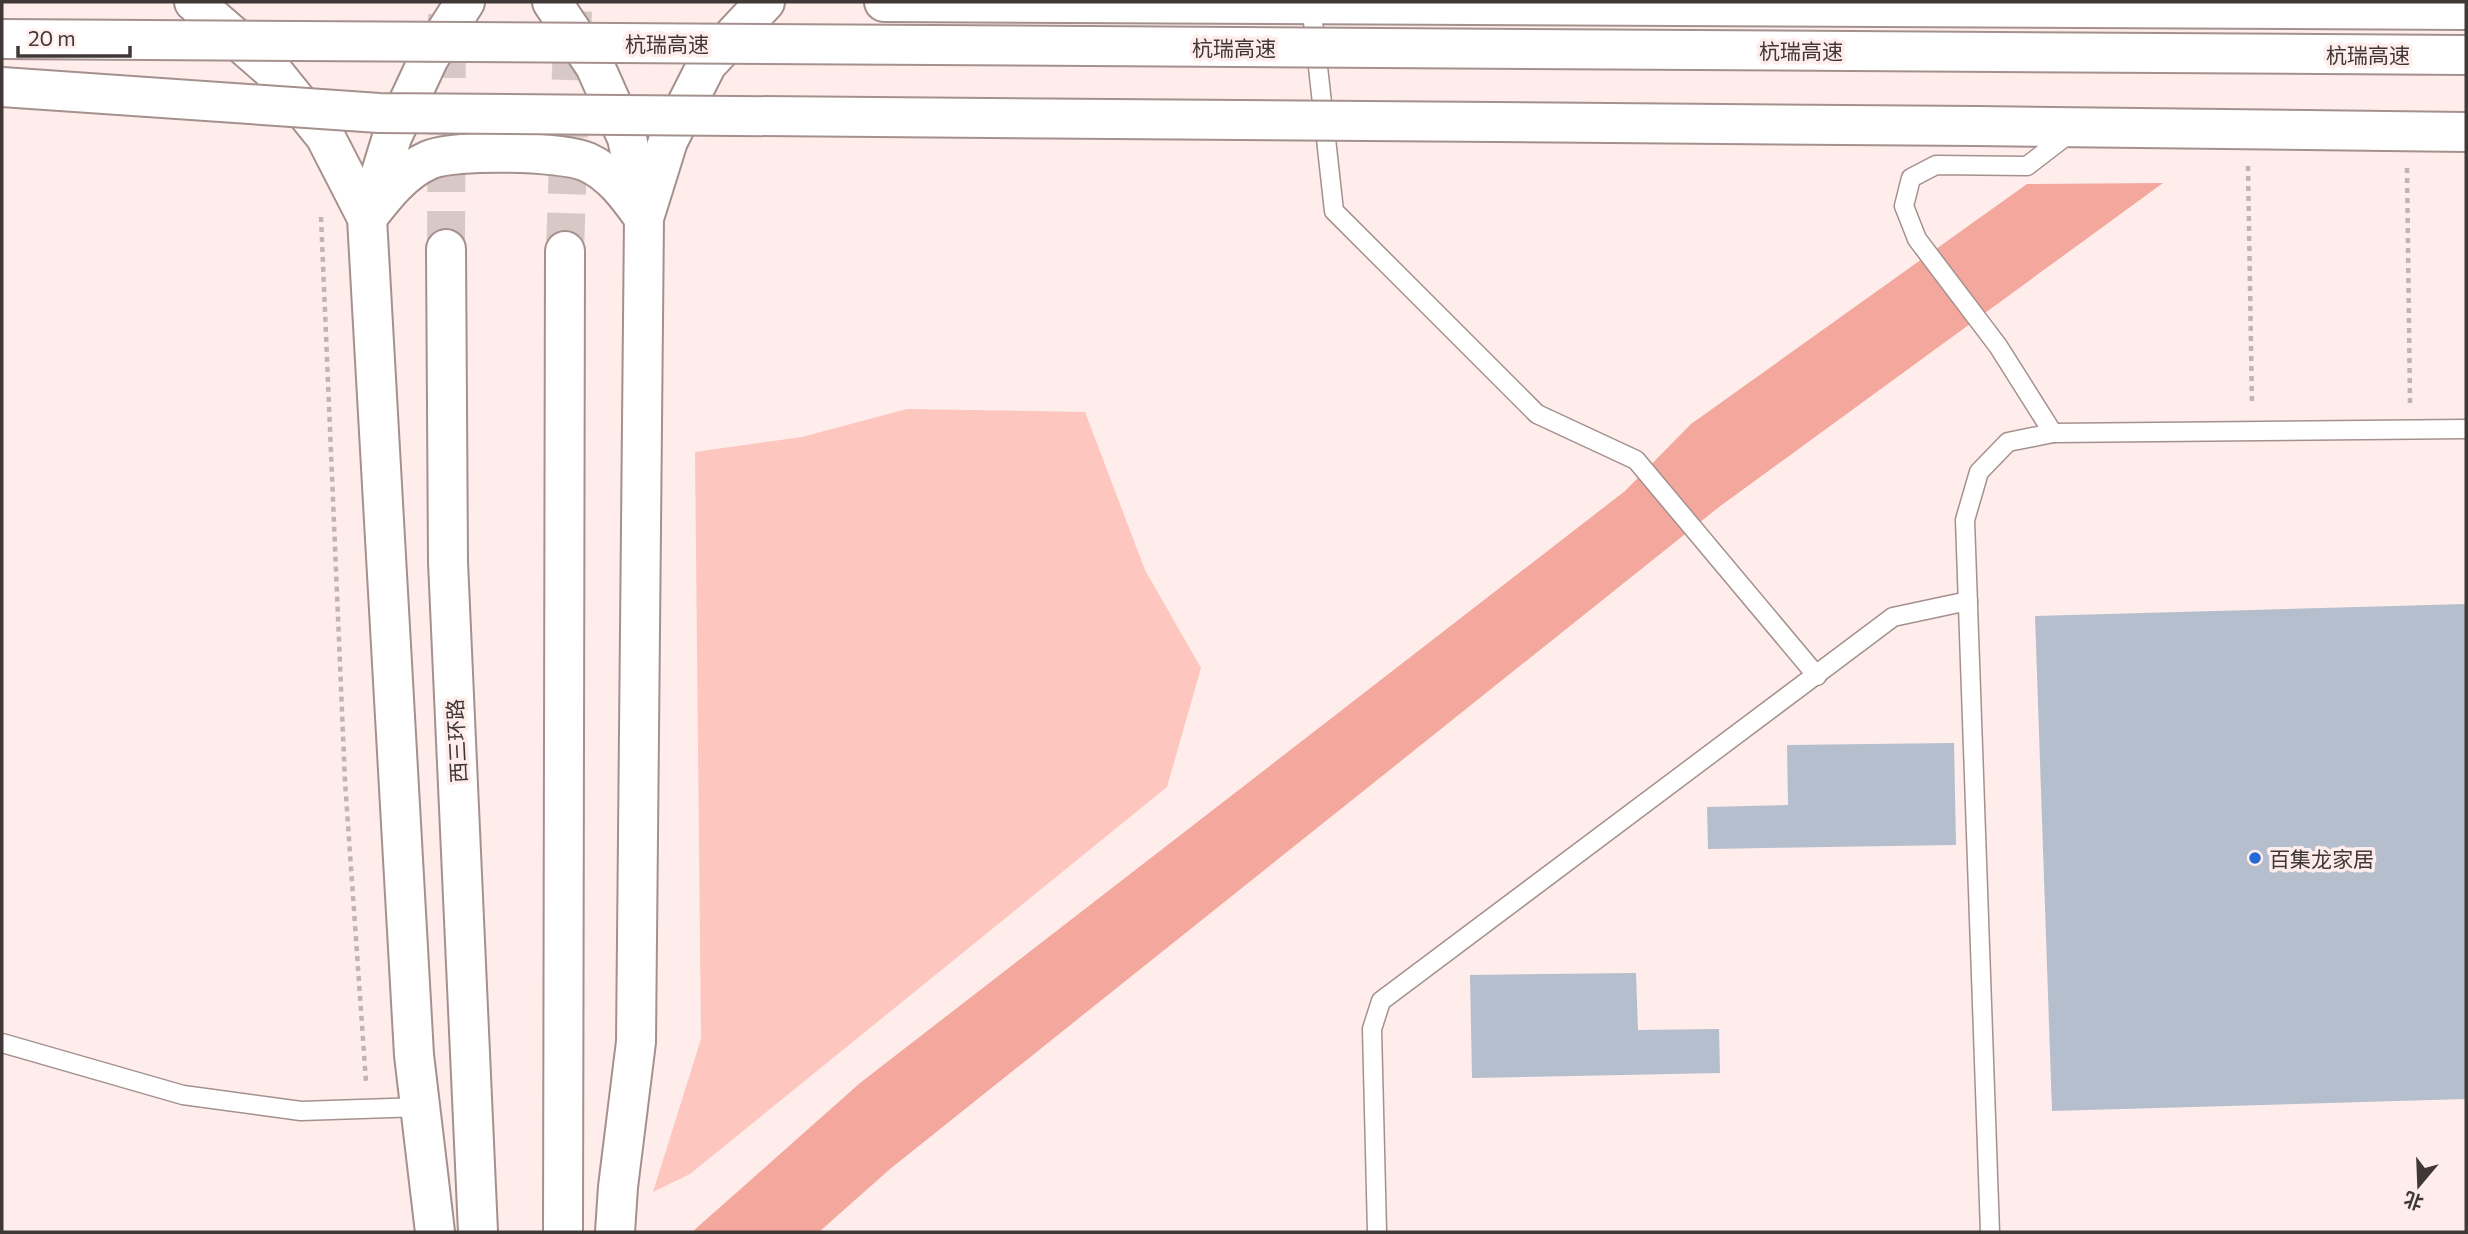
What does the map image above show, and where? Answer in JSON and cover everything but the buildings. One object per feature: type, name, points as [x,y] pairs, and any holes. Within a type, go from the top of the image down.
[{"type":"main road","points":[[194,2],[271,69],[317,125],[367,218]]},
{"type":"main road","points":[[435,1232],[414,1055],[367,218],[393,137],[429,58],[466,2]]},
{"type":"main road","points":[[552,2],[595,66],[627,138],[644,218],[636,1042],[615,1232]]},
{"type":"main road","points":[[644,218],[668,141],[707,64],[765,2]]},
{"type":"main road","points":[[884,2],[2466,10]]},
{"type":"main road","name":"杭瑞高速","points":[[2,38],[2466,55]]},
{"type":"main road","points":[[2,87],[379,113],[2466,132]]},
{"type":"main road","points":[[367,218],[399,179],[430,159],[470,154],[550,154],[587,162],[617,182],[644,218]]},
{"type":"main road","name":"西三环路","points":[[446,249],[448,562],[478,1232]]},
{"type":"main road","points":[[563,1232],[565,251]]},
{"type":"lane","points":[[1311,4],[1334,211],[1536,414],[1636,460],[1817,676]]},
{"type":"lane","points":[[2053,433],[1998,346],[1917,239],[1903,206],[1911,178],[1936,165],[2027,166],[2076,128]]},
{"type":"lane","points":[[1990,1232],[1965,520],[1979,472],[2008,442],[2053,433],[2466,429]]},
{"type":"lane","points":[[1377,1232],[1372,1029],[1381,1001],[1893,617],[1968,601]]},
{"type":"lane","points":[[2,1043],[184,1095],[301,1111],[421,1107]]},
{"type":"path","points":[[2248,130],[2252,431]]},
{"type":"path","points":[[2406,131],[2410,429]]},
{"type":"path","points":[[320,209],[345,782],[367,1096],[374,1108]]},
{"type":"shaded area","points":[[2163,183],[1719,507],[890,1169],[819,1232],[692,1232],[860,1083],[1625,491],[1691,424],[2027,184]]},
{"type":"shaded area","points":[[907,409],[1085,412],[1145,570],[1201,668],[1167,787],[690,1174],[653,1192],[701,1039],[695,452],[802,437]]},
{"type":"tunnel","points":[[565,251],[573,11]]},
{"type":"tunnel","points":[[446,249],[447,14]]},
{"type":"place","name":"百集龙家居","points":[[2255,858]]}]
